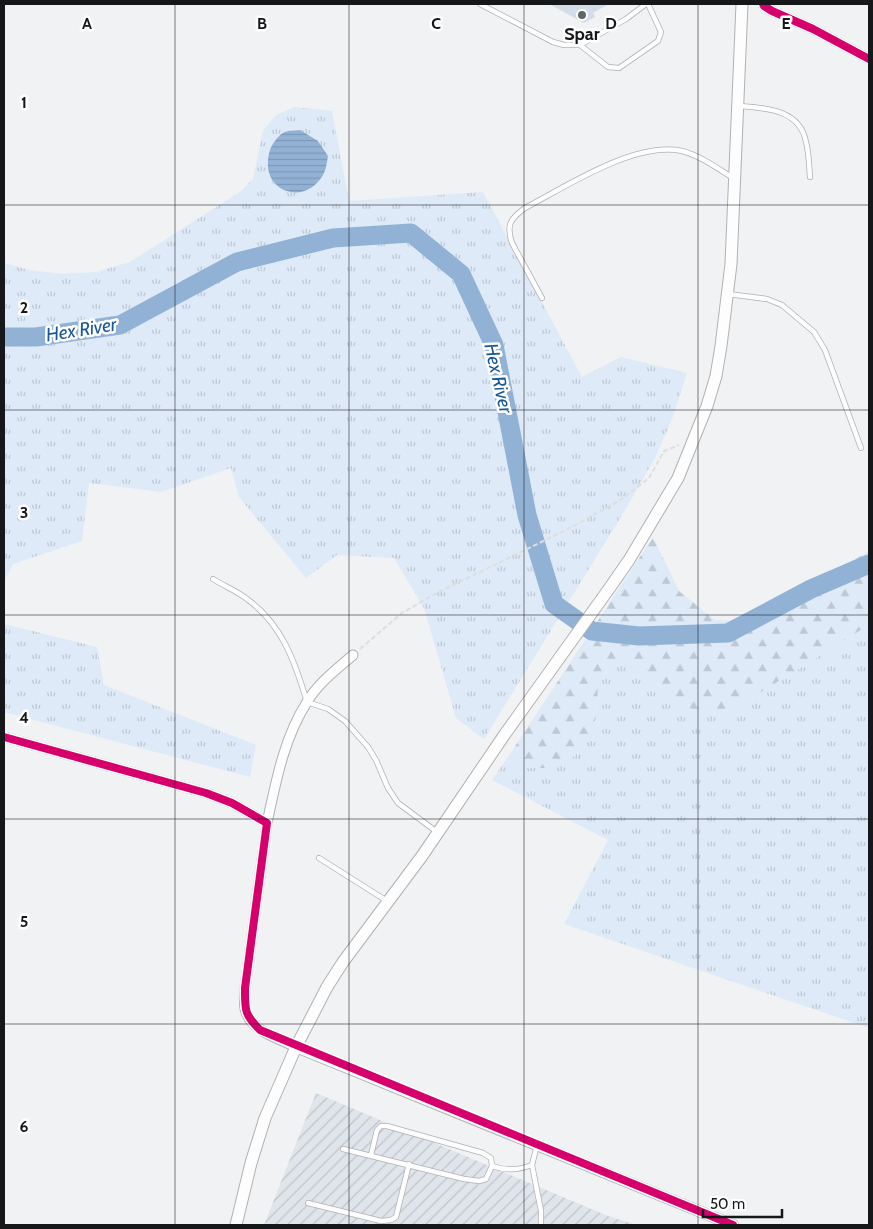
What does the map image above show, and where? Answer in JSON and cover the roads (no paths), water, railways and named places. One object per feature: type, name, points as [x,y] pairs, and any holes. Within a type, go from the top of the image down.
[{"type":"main road","points":[[236,1225],[251,1163],[265,1118],[296,1046],[343,962],[438,833],[572,640],[612,586],[678,478],[707,406],[722,346],[728,294],[742,4]]},
{"type":"street","points":[[764,4],[772,12],[813,29],[869,59]]},
{"type":"street","points":[[353,655],[322,683],[307,702],[279,768],[267,823],[245,988],[245,1011],[251,1022],[260,1030],[296,1046],[734,1225]]},
{"type":"street","points":[[4,737],[206,793],[232,803],[267,823]]},
{"type":"lane","points":[[480,4],[553,42],[580,46],[608,66],[619,68],[658,41],[661,32],[647,4],[580,46]]},
{"type":"lane","points":[[738,106],[778,111],[791,118],[801,128],[806,140],[810,177]]},
{"type":"lane","points":[[542,298],[512,243],[509,233],[509,226],[514,216],[525,208],[621,158],[655,150],[682,151],[700,158],[734,179]]},
{"type":"lane","points":[[728,294],[767,299],[782,305],[814,332],[825,350],[861,448]]},
{"type":"lane","points":[[213,579],[247,599],[266,615],[291,653],[307,702],[328,710],[345,721],[368,747],[398,804],[438,833]]},
{"type":"lane","points":[[319,858],[388,902]]},
{"type":"lane","points":[[343,1149],[479,1181],[486,1178],[492,1166],[491,1158],[483,1152],[387,1126],[382,1126],[377,1130],[371,1155]]},
{"type":"lane","points":[[537,1144],[532,1165],[541,1211],[541,1225]]},
{"type":"lane","points":[[308,1203],[381,1221],[391,1220],[396,1217],[409,1164]]},
{"type":"lane","points":[[492,1166],[504,1170],[515,1170],[532,1165]]},
{"type":"water","points":[[300,130],[318,141],[328,156],[327,163],[323,175],[315,185],[297,192],[288,191],[279,187],[273,181],[269,172],[269,155],[272,145],[280,135],[287,131]]},
{"type":"waterway","name":"Hex River","points":[[4,337],[36,337],[120,325],[237,262],[333,238],[411,233],[461,274],[494,345],[527,515],[554,604],[592,631],[639,636],[728,633],[811,589],[869,564]]},
{"type":"place","name":"Spar","points":[[582,15]]}]
